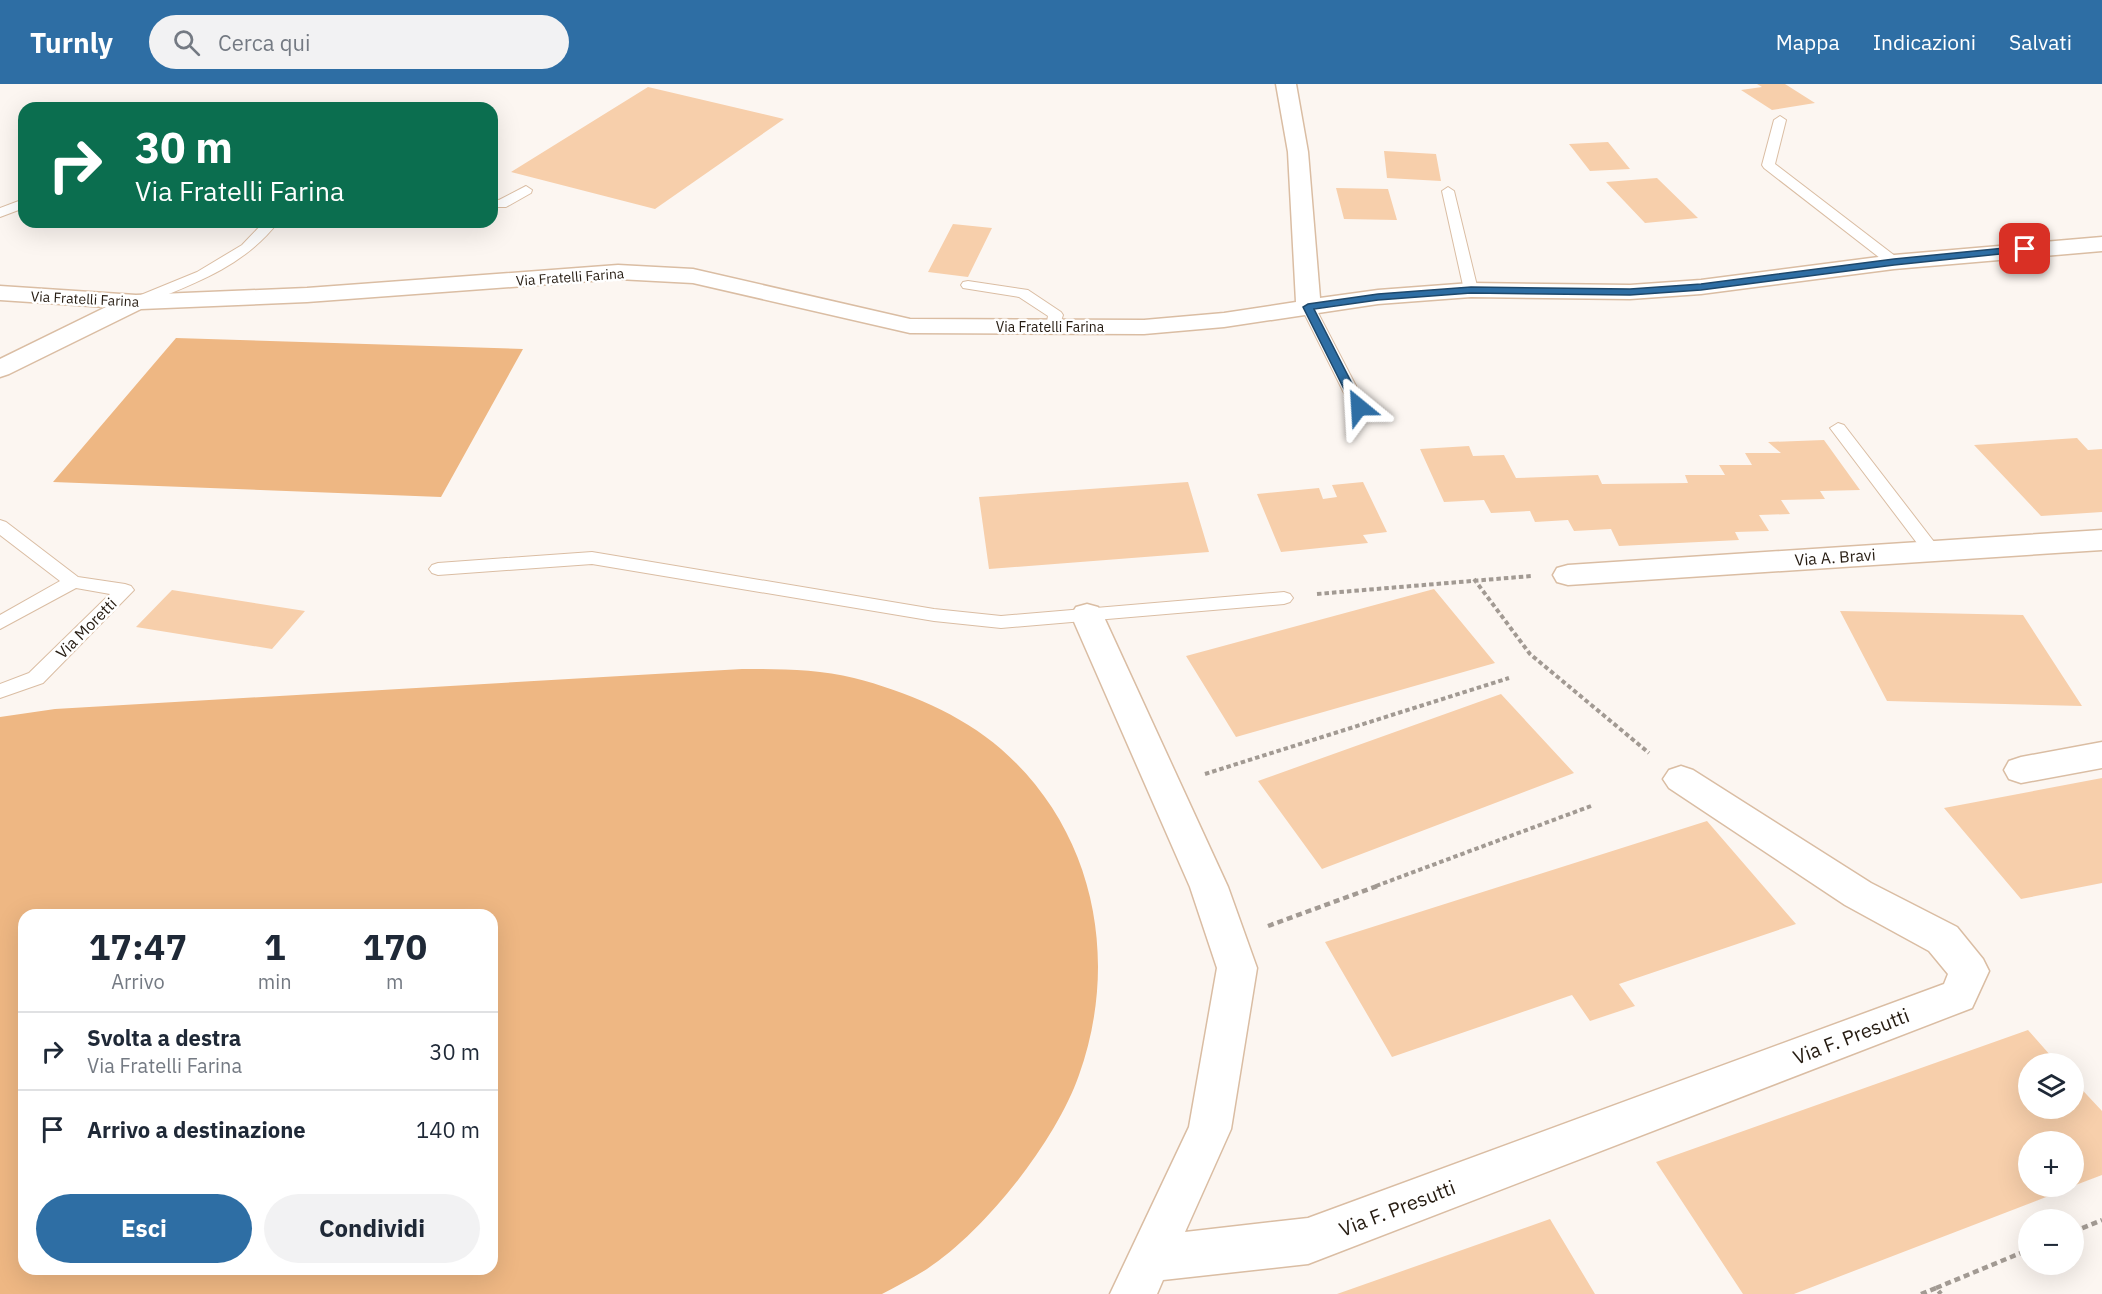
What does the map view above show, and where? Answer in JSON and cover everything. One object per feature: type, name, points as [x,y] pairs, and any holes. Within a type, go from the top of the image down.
[{"type":"street","points":[[1286,84],[1298,152],[1308,307]]},
{"type":"street","name":"Via Fratelli Farina","points":[[0,293],[63,299],[136,302],[307,295],[618,272],[693,276],[909,326],[1144,327],[1224,320],[1378,297],[1471,290],[1630,292],[1701,287],[1894,262],[2102,244]]},
{"type":"street","points":[[0,369],[136,302]]},
{"type":"street","name":"Via A. Bravi","points":[[1568,574],[2102,540]]},
{"type":"street","points":[[1087,615],[1209,887],[1237,968],[1210,1129],[1141,1276]]},
{"type":"street","points":[[2021,770],[2102,755]]},
{"type":"street","name":"Via F. Presutti","points":[[1141,1276],[1308,1242],[1958,996],[1969,971],[1943,939],[1858,894],[1681,779]]},
{"type":"lane","points":[[1780,120],[1768,165],[1894,262]]},
{"type":"lane","points":[[498,204],[526,190]]},
{"type":"lane","points":[[1448,191],[1471,290]]},
{"type":"lane","points":[[0,213],[18,206]]},
{"type":"lane","points":[[136,302],[202,275],[247,248],[265,228]]},
{"type":"lane","points":[[968,285],[1023,293],[1056,315],[1053,327]]},
{"type":"lane","points":[[1308,307],[1359,407]]},
{"type":"lane","points":[[1838,428],[1932,551]]},
{"type":"lane","name":"Via Moretti","points":[[0,526],[73,582],[125,590],[36,678],[0,691]]},
{"type":"lane","points":[[438,569],[592,558],[934,615],[1001,622],[1284,598]]},
{"type":"lane","points":[[0,623],[73,582]]},
{"type":"path","points":[[1284,598],[1474,579],[1568,574]]},
{"type":"path","points":[[1474,579],[1530,654],[1681,779]]},
{"type":"path","points":[[1164,787],[1509,678]]},
{"type":"path","points":[[1228,941],[1591,806]]},
{"type":"path","points":[[2084,1227],[2102,1220]]},
{"type":"path","points":[[1921,1294],[2018,1254]]},
{"type":"path","points":[[1936,1288],[1941,1294]]},
{"type":"shaded area","points":[[176,338],[523,349],[441,497],[53,482]]},
{"type":"shaded area","points":[[742,669],[784,669],[827,673],[854,678],[893,690],[932,705],[985,736],[1033,782],[1059,818],[1078,858],[1091,900],[1097,943],[1097,987],[1091,1031],[1079,1075],[1054,1128],[995,1208],[949,1252],[922,1272],[882,1294],[0,1294],[0,717],[55,709]]},
{"type":"building","points":[[1757,84],[1785,84],[1815,103],[1772,110],[1741,90],[1762,87]]},
{"type":"building","points":[[648,87],[784,119],[655,209],[511,172]]},
{"type":"building","points":[[1608,142],[1630,169],[1590,171],[1569,144]]},
{"type":"building","points":[[1384,151],[1436,154],[1441,181],[1387,178]]},
{"type":"building","points":[[1657,178],[1698,218],[1645,223],[1606,182]]},
{"type":"building","points":[[1336,188],[1388,189],[1397,220],[1344,219]]},
{"type":"building","points":[[953,224],[992,228],[968,277],[928,272]]},
{"type":"building","points":[[2077,438],[2088,450],[2102,449],[2102,512],[2041,516],[1974,445]]},
{"type":"building","points":[[1824,440],[1860,490],[1820,491],[1825,499],[1781,500],[1790,514],[1759,515],[1769,531],[1735,532],[1739,540],[1619,546],[1611,529],[1574,531],[1568,520],[1535,522],[1530,511],[1491,513],[1484,500],[1444,502],[1420,449],[1469,446],[1473,456],[1504,455],[1516,478],[1598,475],[1602,484],[1688,483],[1685,475],[1725,475],[1719,465],[1752,465],[1745,453],[1781,453],[1768,442]]},
{"type":"building","points":[[1188,482],[1209,552],[989,569],[979,497]]},
{"type":"building","points":[[1363,482],[1387,532],[1363,535],[1368,543],[1281,552],[1257,494],[1319,488],[1323,499],[1337,497],[1332,485]]},
{"type":"building","points":[[1434,589],[1495,663],[1236,737],[1186,656]]},
{"type":"building","points":[[172,590],[305,611],[272,649],[136,627]]},
{"type":"building","points":[[1840,611],[2023,615],[2082,706],[1887,701]]},
{"type":"building","points":[[1501,694],[1574,773],[1322,869],[1258,781]]},
{"type":"building","points":[[2102,778],[2102,883],[2021,899],[1944,808]]},
{"type":"building","points":[[1707,821],[1796,924],[1619,984],[1635,1006],[1590,1021],[1572,995],[1392,1057],[1325,942]]},
{"type":"building","points":[[2028,1030],[2048,1053],[2018,1053],[2018,1119],[2084,1119],[2084,1092],[2102,1111],[2102,1175],[2084,1182],[2084,1131],[2018,1131],[2018,1197],[2046,1197],[1794,1294],[1743,1294],[1656,1162]]},
{"type":"building","points":[[1550,1219],[1595,1294],[1337,1294]]},
{"type":"route","points":[[1359,407],[1308,307],[1378,297],[1471,290],[1630,292],[1701,287],[1894,262],[2025,249]]}]
